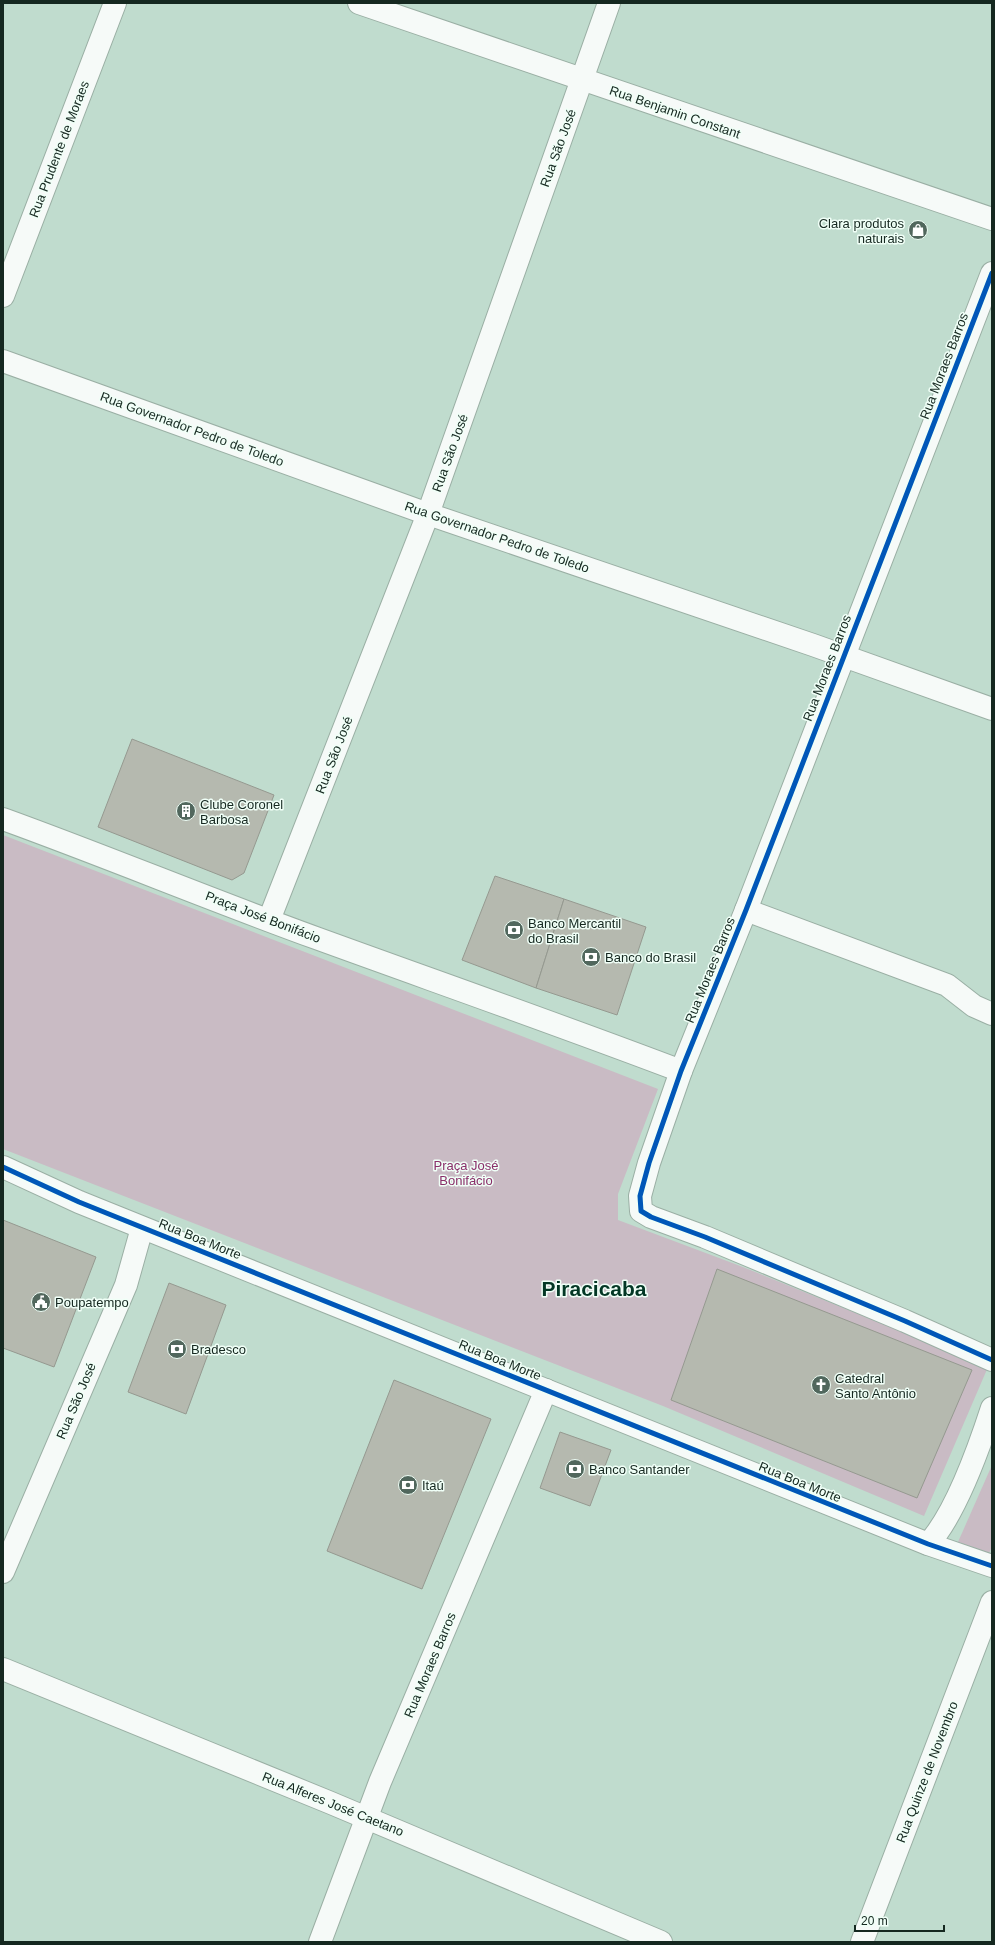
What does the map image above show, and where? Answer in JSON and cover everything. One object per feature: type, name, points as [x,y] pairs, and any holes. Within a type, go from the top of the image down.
[{"type":"street","name":"Rua Prudente de Moraes","points":[[3,296],[116,3]]},
{"type":"street","name":"Rua Benjamin Constant","points":[[359,3],[992,219]]},
{"type":"street","name":"Rua São José","points":[[269,920],[428,514],[609,3]]},
{"type":"street","name":"Rua Moraes Barros","points":[[992,273],[746,910],[681,1071],[649,1163],[640,1196],[641,1211],[651,1217],[705,1237],[905,1321],[992,1360]]},
{"type":"street","name":"Rua Governador Pedro de Toledo","points":[[3,361],[428,514],[844,656],[992,709]]},
{"type":"street","name":"Praça José Bonifácio","points":[[3,819],[108,857],[269,920],[499,1002],[681,1071]]},
{"type":"street","points":[[746,910],[947,985],[974,1006],[992,1014]]},
{"type":"street","name":"Rua Boa Morte","points":[[3,1167],[142,1228],[928,1544],[992,1566]]},
{"type":"street","name":"Rua São José","points":[[3,1572],[126,1285],[142,1228]]},
{"type":"street","name":"Rua Moraes Barros","points":[[320,1942],[366,1817],[546,1390]]},
{"type":"street","points":[[928,1544],[938,1533],[954,1503],[982,1438],[992,1408]]},
{"type":"street","name":"Rua Quinze de Novembro","points":[[862,1942],[992,1602]]},
{"type":"street","name":"Rua Alferes José Caetano","points":[[3,1669],[366,1817],[661,1942]]},
{"type":"green space","name":"Praça José Bonifácio","points":[[3,835],[658,1089],[618,1194],[618,1220],[743,1267],[988,1367],[924,1516],[663,1406],[3,1149]]},
{"type":"green space","points":[[992,1465],[992,1547],[989,1553],[958,1542]]},
{"type":"building","name":"Clube Coronel Barbosa","points":[[132,739],[274,795],[244,873],[232,880],[98,827]]},
{"type":"building","name":"Banco Mercantil do Brasil","points":[[495,876],[564,899],[536,988],[462,960]]},
{"type":"building","name":"Banco do Brasil","points":[[564,899],[646,927],[617,1015],[536,988]]},
{"type":"building","name":"Poupatempo","points":[[3,1220],[96,1257],[54,1367],[3,1348]]},
{"type":"building","name":"Catedral Santo Antônio","points":[[717,1269],[972,1370],[917,1498],[671,1400]]},
{"type":"building","name":"Bradesco","points":[[169,1283],[226,1305],[186,1414],[128,1392]]},
{"type":"building","name":"Itaú","points":[[394,1380],[491,1419],[422,1589],[327,1551]]},
{"type":"building","name":"Banco Santander","points":[[560,1432],[611,1450],[590,1506],[540,1488]]},
{"type":"cycle path","points":[[992,273],[746,910],[681,1071],[649,1163],[640,1196],[641,1211],[651,1217],[705,1237],[905,1321],[992,1360]]},
{"type":"cycle path","points":[[3,1167],[79,1202],[928,1544],[992,1566]]},
{"type":"place","name":"Clara produtos naturais","points":[[918,230]]},
{"type":"place","name":"Clube Coronel Barbosa","points":[[186,811]]},
{"type":"place","name":"Banco Mercantil do Brasil","points":[[514,930]]},
{"type":"place","name":"Banco do Brasil","points":[[591,957]]},
{"type":"place","name":"Poupatempo","points":[[41,1302]]},
{"type":"place","name":"Bradesco","points":[[177,1349]]},
{"type":"place","name":"Catedral Santo Antônio","points":[[821,1385]]},
{"type":"place","name":"Banco Santander","points":[[575,1469]]},
{"type":"place","name":"Itaú","points":[[408,1485]]},
{"type":"district","name":"Piracicaba","points":[[594,1288]]}]
